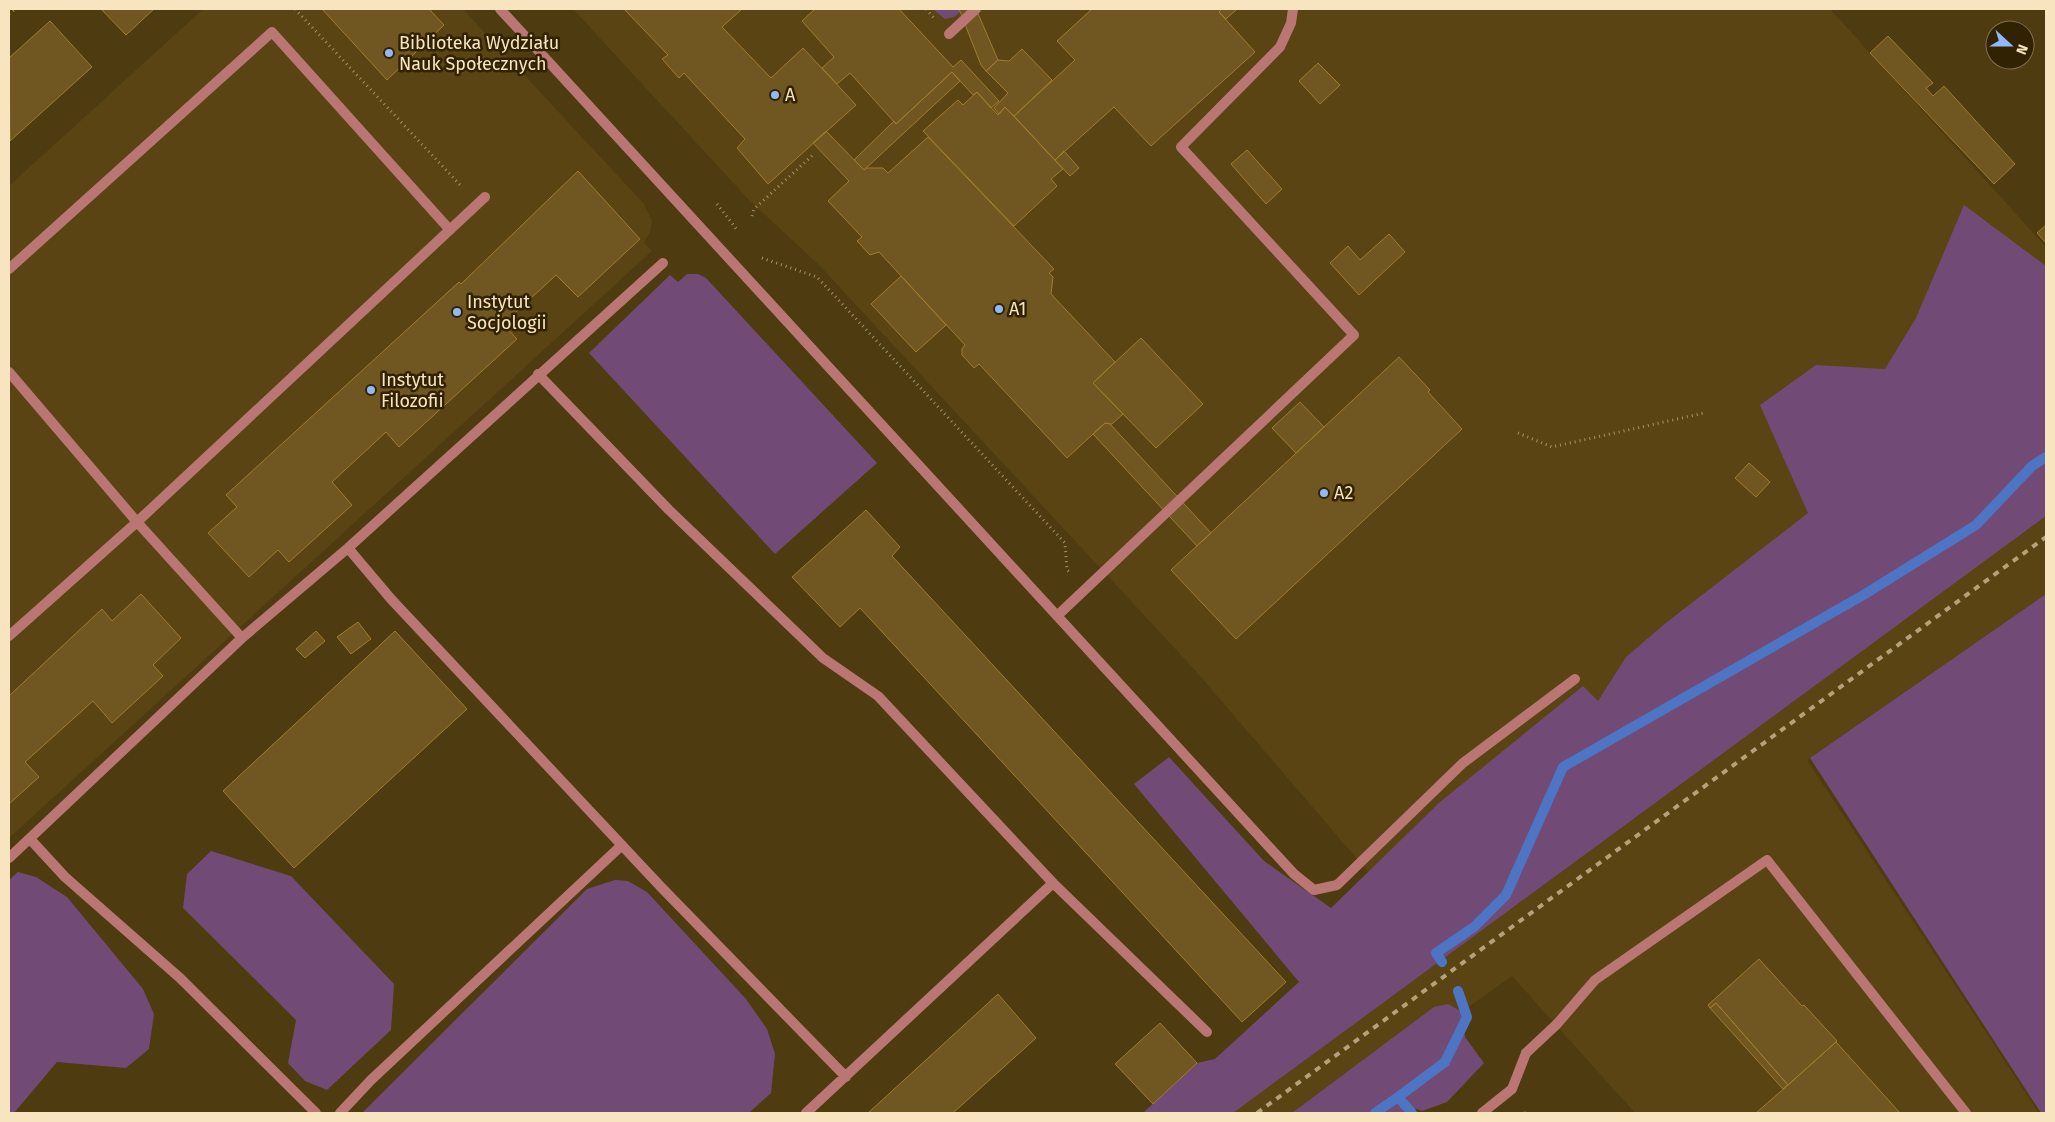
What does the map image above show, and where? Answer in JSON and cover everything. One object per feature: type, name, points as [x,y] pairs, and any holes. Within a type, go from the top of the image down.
[{"type":"street","points":[[500,9],[1294,874],[1314,890],[1337,885],[1463,763],[1575,679]]},
{"type":"street","points":[[949,34],[976,9]]},
{"type":"street","points":[[1058,615],[1354,335],[1181,148],[1280,47],[1291,23],[1292,9]]},
{"type":"street","points":[[9,269],[272,32],[450,230]]},
{"type":"street","points":[[9,636],[137,522],[486,197]]},
{"type":"street","points":[[9,858],[242,638],[348,548],[663,262]]},
{"type":"street","points":[[9,372],[137,522],[242,638]]},
{"type":"street","points":[[538,374],[669,510],[823,658],[878,696],[1053,883],[1207,1032]]},
{"type":"street","points":[[348,548],[392,599],[622,845],[846,1077]]},
{"type":"street","points":[[30,838],[65,877],[180,978],[316,1113]]},
{"type":"street","points":[[340,1113],[371,1080],[622,845]]},
{"type":"street","points":[[1482,1113],[1512,1089],[1526,1053],[1557,1024],[1595,980],[1767,860],[1966,1113]]},
{"type":"street","points":[[806,1113],[1053,883]]},
{"type":"path","points":[[9,14],[14,9]]},
{"type":"path","points":[[295,9],[463,188]]},
{"type":"path","points":[[752,216],[754,209],[814,154]]},
{"type":"path","points":[[717,204],[741,234]]},
{"type":"path","points":[[759,257],[818,277],[1065,543],[1067,570],[1085,590]]},
{"type":"path","points":[[1518,432],[1552,447],[1704,413]]},
{"type":"shaded area","points":[[203,9],[463,9],[644,204],[652,221],[650,232],[644,243],[652,251],[9,838],[9,186]]},
{"type":"shaded area","points":[[573,9],[1830,9],[2046,247],[2046,594],[1807,760],[2039,1113],[1635,1113],[1512,976],[1320,1113],[1197,1113],[1419,931],[1194,669],[819,265],[749,200]]},
{"type":"shaded area","points":[[933,9],[964,9],[954,17],[945,19]]},
{"type":"shaded area","points":[[1964,205],[2046,266],[2046,516],[1233,1113],[1143,1113],[1197,1063],[1215,1059],[1299,982],[1134,784],[1169,757],[1264,861],[1331,908],[1440,802],[1583,686],[1598,701],[1626,657],[1667,622],[1808,513],[1760,405],[1816,365],[1885,369],[1916,318]]},
{"type":"shaded area","points":[[687,274],[698,274],[706,278],[877,463],[775,554],[589,353],[670,275],[678,282]]},
{"type":"shaded area","points":[[2046,594],[2046,1113],[2041,1113],[1810,758]]},
{"type":"shaded area","points":[[211,851],[291,876],[394,984],[391,1030],[327,1090],[305,1081],[288,1063],[296,1020],[183,908],[187,874]]},
{"type":"shaded area","points":[[18,872],[36,877],[67,897],[143,989],[154,1014],[149,1049],[126,1068],[57,1062],[14,1113],[9,1113],[9,880]]},
{"type":"shaded area","points":[[615,880],[628,881],[647,892],[746,999],[767,1029],[775,1054],[771,1093],[749,1113],[362,1113],[587,889]]},
{"type":"shaded area","points":[[1448,1004],[1462,1012],[1465,1037],[1484,1063],[1447,1102],[1422,1111],[1404,1105],[1404,1113],[1292,1113],[1434,1007]]},
{"type":"building","points":[[101,9],[154,9],[126,35]]},
{"type":"building","name":"Biblioteka Wydziału Nauk Społecznych","points":[[322,9],[429,9],[444,25],[387,80]]},
{"type":"building","name":"A","points":[[624,9],[742,9],[722,27],[771,78],[803,48],[856,105],[768,184],[737,148],[745,139],[684,73],[679,78],[662,59],[668,55]]},
{"type":"building","points":[[815,9],[899,9],[953,67],[961,60],[999,101],[991,108],[977,92],[973,95],[952,72],[896,124],[850,73],[837,84],[822,68],[834,57],[802,21]]},
{"type":"building","points":[[959,9],[976,9],[998,60],[986,71],[981,65]]},
{"type":"building","points":[[1092,9],[1222,9],[1219,12],[1255,52],[1151,146],[1114,107],[1055,160],[1014,116],[1075,60],[1057,41]]},
{"type":"building","points":[[1222,9],[1237,9],[1226,19],[1219,12]]},
{"type":"building","points":[[50,21],[92,67],[10,141],[9,58]]},
{"type":"building","points":[[1888,36],[1933,83],[1926,88],[1933,96],[1944,86],[2015,164],[1994,184],[1870,53]]},
{"type":"building","points":[[1022,49],[1052,80],[1014,116],[1005,107],[999,114],[994,108],[1008,93],[986,71],[998,60],[1009,61]]},
{"type":"building","points":[[1318,63],[1340,85],[1320,104],[1299,81]]},
{"type":"building","points":[[952,72],[960,81],[864,170],[854,160],[894,121],[896,124]]},
{"type":"building","points":[[977,92],[998,115],[1005,107],[1063,169],[1051,179],[1057,186],[1014,226],[923,131],[958,100],[963,105]]},
{"type":"building","name":"A1","points":[[826,131],[864,170],[866,168],[883,168],[888,173],[928,137],[1054,269],[1049,273],[1053,277],[1051,294],[1115,362],[1093,383],[1123,414],[1112,424],[1105,423],[1067,458],[979,364],[974,368],[962,355],[962,349],[965,345],[879,252],[870,255],[857,241],[862,237],[828,201],[849,181],[813,143]]},
{"type":"building","points":[[1247,150],[1282,189],[1266,204],[1231,164]]},
{"type":"building","points":[[1064,151],[1079,168],[1070,176],[1055,160]]},
{"type":"building","points":[[578,171],[640,239],[578,297],[556,275],[503,324],[517,339],[399,447],[386,432],[332,482],[352,505],[289,562],[278,550],[249,577],[208,533],[237,507],[226,495],[459,282],[461,284]]},
{"type":"building","points":[[2046,225],[2046,243],[2037,233]]},
{"type":"building","points":[[1389,234],[1405,252],[1359,295],[1330,263],[1348,246],[1360,260]]},
{"type":"building","points":[[901,276],[946,325],[916,352],[871,304]]},
{"type":"building","points":[[1141,338],[1203,404],[1156,448],[1093,383]]},
{"type":"building","name":"A2","points":[[1399,357],[1430,390],[1428,392],[1462,429],[1236,639],[1171,570]]},
{"type":"building","points":[[1300,402],[1324,427],[1296,453],[1272,428]]},
{"type":"building","points":[[1105,423],[1110,424],[1211,533],[1197,546],[1093,434]]},
{"type":"building","points":[[1749,463],[1770,482],[1756,497],[1735,478]]},
{"type":"building","points":[[866,510],[900,547],[892,556],[1286,982],[1242,1022],[860,608],[840,627],[792,577]]},
{"type":"building","points":[[141,594],[181,638],[153,665],[163,676],[112,723],[93,701],[25,762],[39,777],[9,804],[9,696],[102,609],[112,621]]},
{"type":"building","points":[[358,622],[371,639],[351,654],[337,637]]},
{"type":"building","points":[[316,631],[325,641],[305,658],[296,649]]},
{"type":"building","points":[[395,631],[467,709],[294,868],[223,791]]},
{"type":"building","points":[[1759,959],[1837,1041],[1788,1085],[1716,1003],[1710,1008],[1708,1005]]},
{"type":"building","points":[[998,994],[1036,1038],[953,1113],[868,1113]]},
{"type":"building","points":[[1716,1003],[1788,1085],[1783,1089],[1710,1008]]},
{"type":"building","points":[[1160,1023],[1197,1063],[1153,1104],[1115,1064]]},
{"type":"building","points":[[1836,1042],[1900,1113],[1756,1113],[1788,1085]]},
{"type":"waterway","points":[[1442,962],[1436,953],[1474,927],[1506,895],[1563,767],[1865,594],[1976,525],[2032,466],[2046,457]]},
{"type":"waterway","points":[[1412,1113],[1398,1097],[1445,1062],[1467,1017],[1458,991]]},
{"type":"waterway","points":[[1375,1113],[1398,1097]]},
{"type":"railway","points":[[1257,1113],[2046,537]]},
{"type":"place","name":"Biblioteka Wydziału Nauk Społecznych","points":[[389,53]]},
{"type":"place","name":"A","points":[[775,95]]},
{"type":"place","name":"A1","points":[[999,309]]},
{"type":"place","name":"Instytut Socjologii","points":[[457,312]]},
{"type":"place","name":"Instytut Filozofii","points":[[371,390]]},
{"type":"place","name":"A2","points":[[1324,493]]}]
